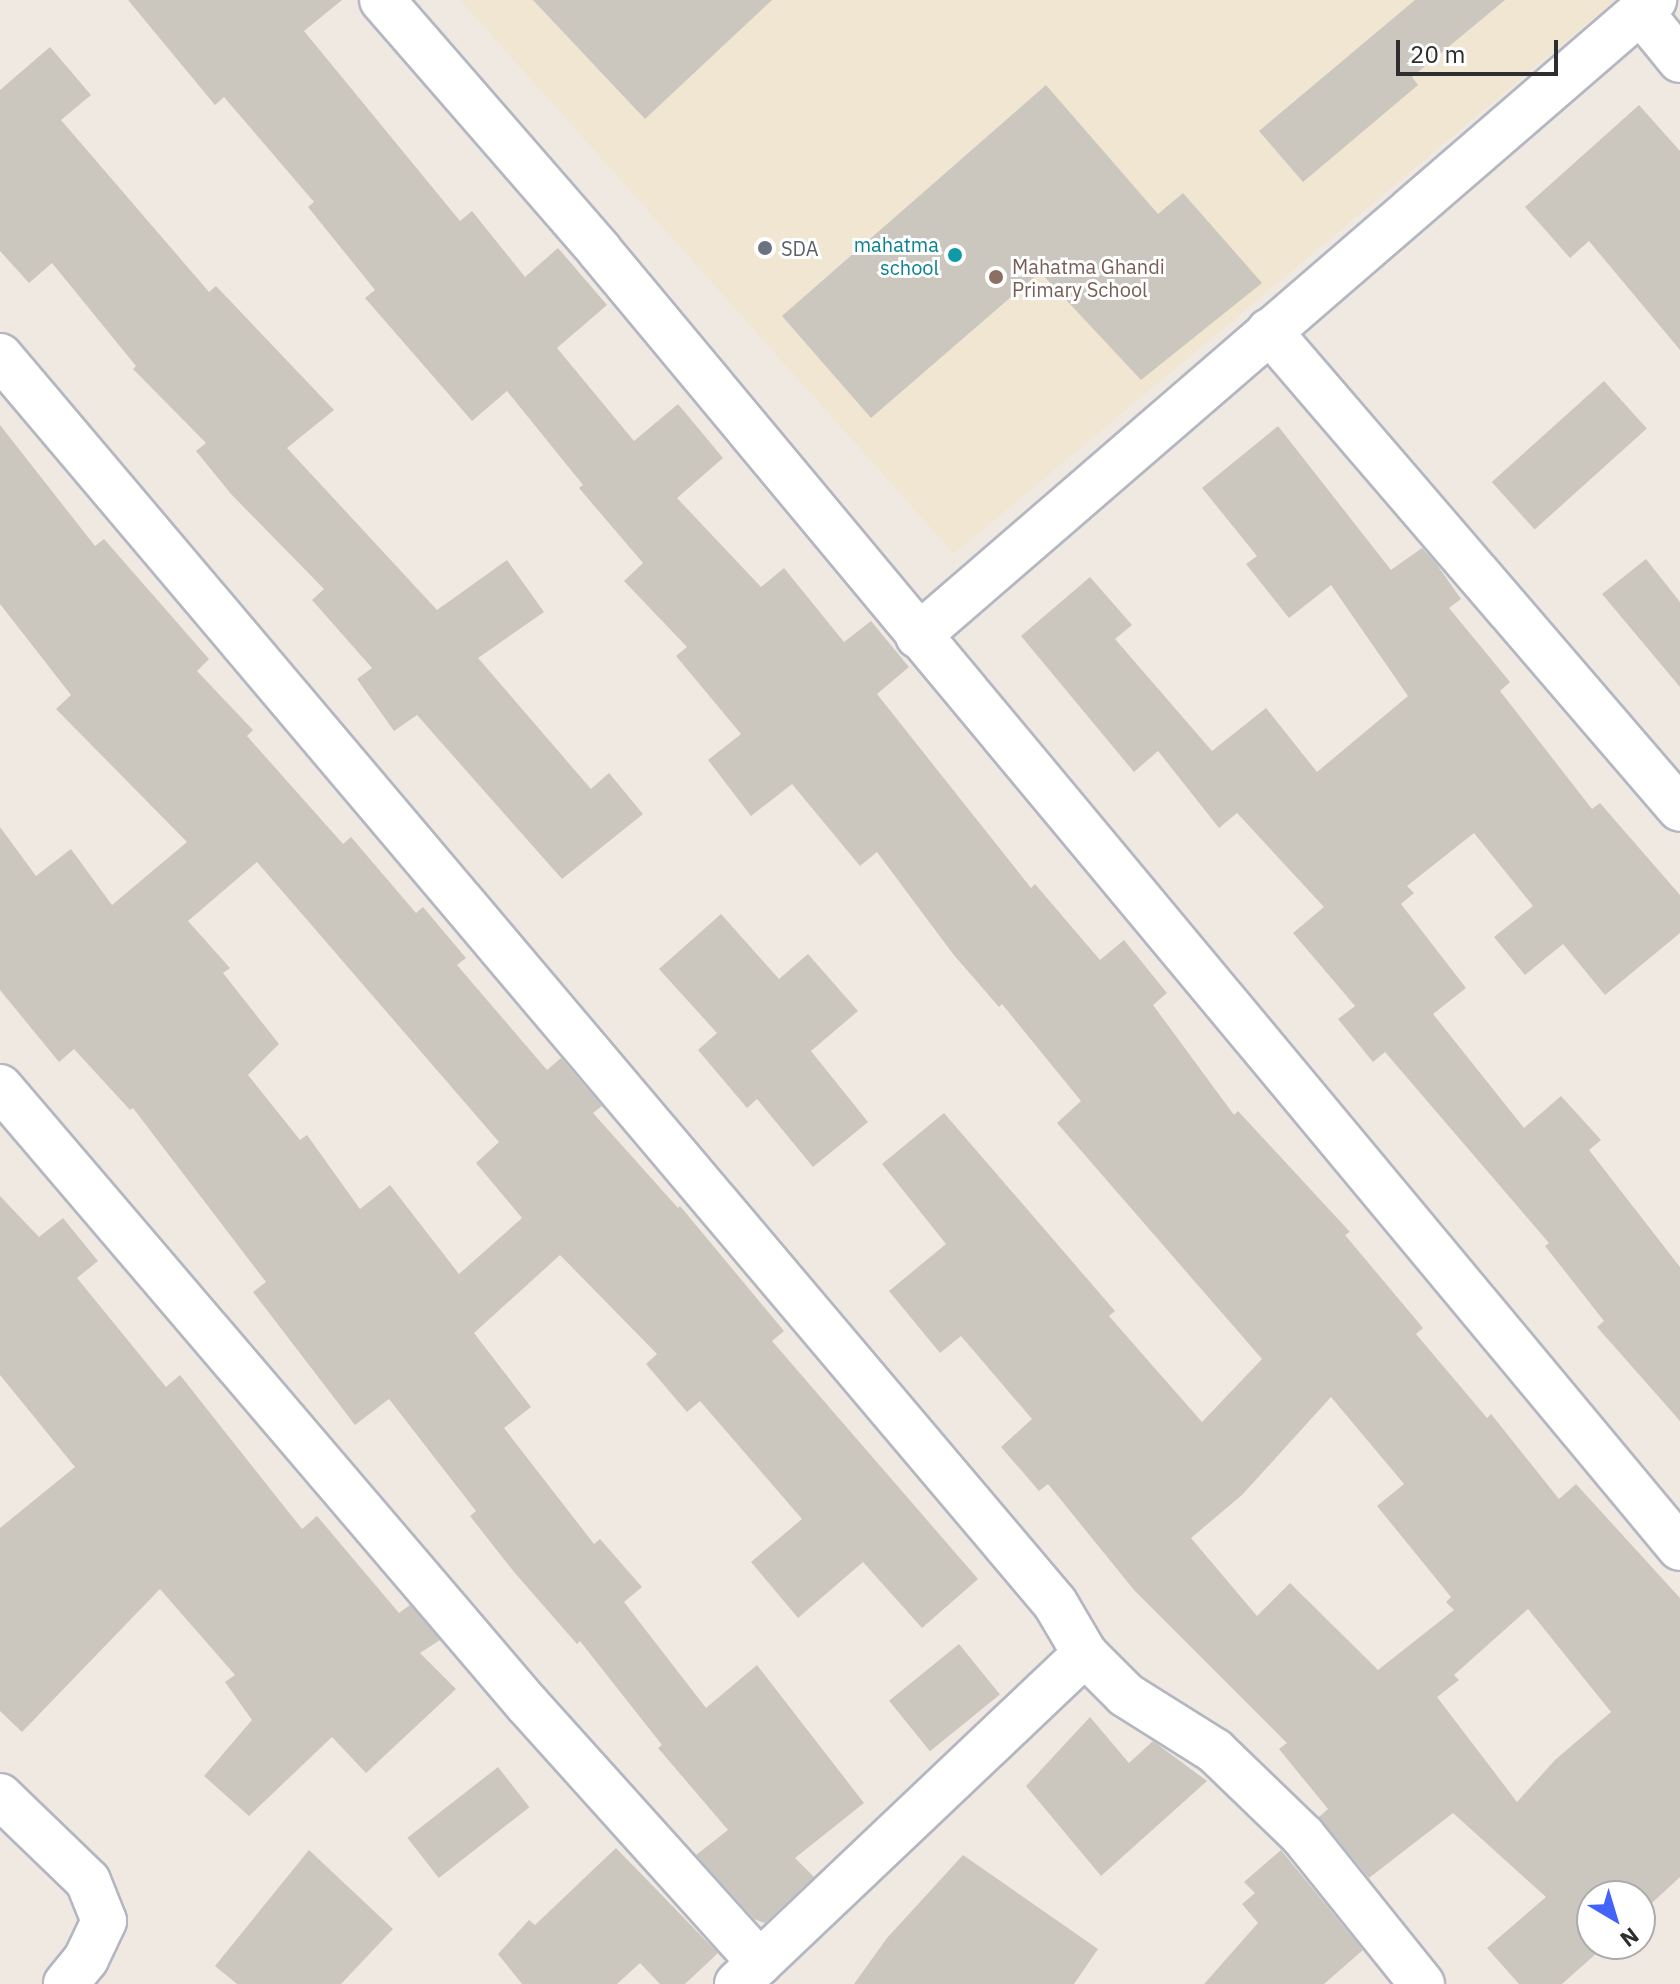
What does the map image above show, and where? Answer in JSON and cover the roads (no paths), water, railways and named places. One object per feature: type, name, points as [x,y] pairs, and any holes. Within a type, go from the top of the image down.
[{"type":"street","points":[[382,0],[599,250],[1680,1548]]},
{"type":"street","points":[[918,636],[1647,6],[1680,60]]},
{"type":"street","points":[[1269,331],[1680,809]]},
{"type":"street","points":[[0,356],[1045,1590],[1085,1654],[1126,1695],[1215,1751],[1303,1836],[1422,1984]]},
{"type":"street","points":[[0,1087],[527,1704],[748,1974],[1085,1654]]},
{"type":"street","points":[[0,1796],[88,1881],[104,1921],[86,1959],[66,1984]]},
{"type":"place","name":"SDA","points":[[765,248]]},
{"type":"place","name":"mahatma school","points":[[955,255]]},
{"type":"place","name":"Mahatma Ghandi Primary School","points":[[996,277]]}]
